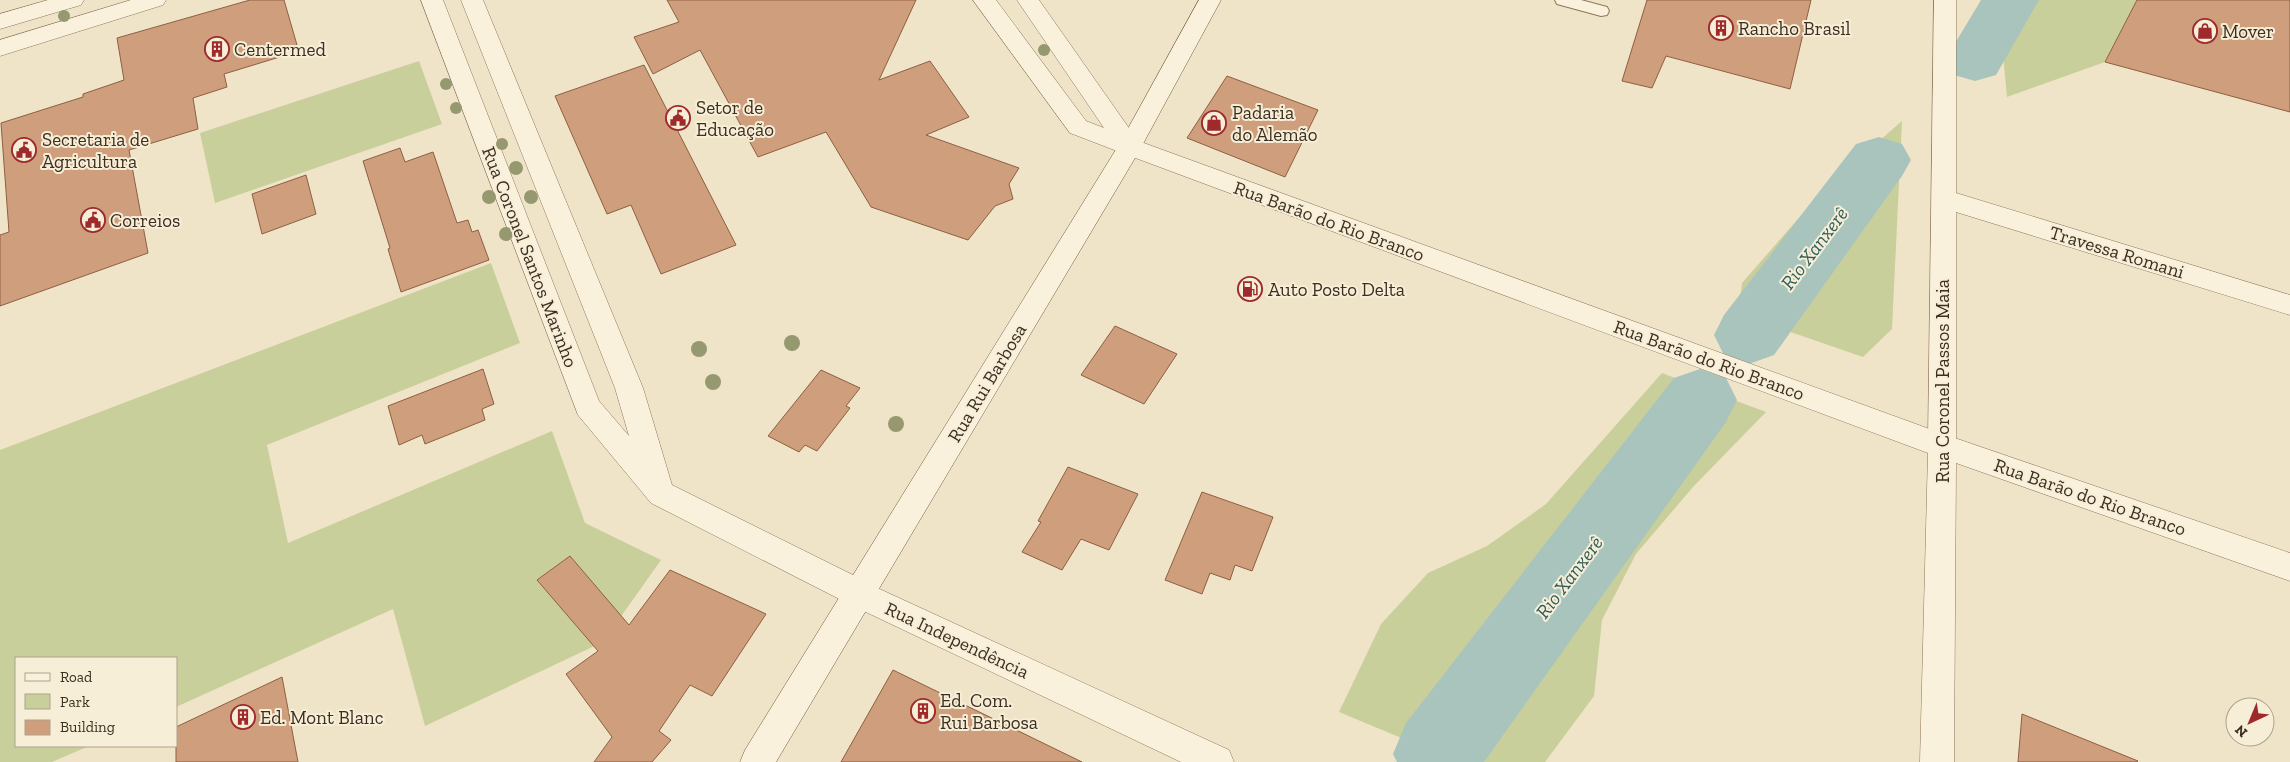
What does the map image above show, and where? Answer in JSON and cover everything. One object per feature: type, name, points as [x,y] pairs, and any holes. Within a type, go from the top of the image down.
[{"type":"street","points":[[0,22],[73,0]]},
{"type":"street","points":[[0,48],[155,0]]},
{"type":"street","name":"Rua Coronel Santos Marinho","points":[[432,0],[588,407],[661,494],[860,594]]},
{"type":"street","points":[[472,0],[629,388],[661,494]]},
{"type":"street","points":[[987,4],[1014,0]]},
{"type":"street","points":[[1028,0],[1130,147]]},
{"type":"street","name":"Rua Rui Barbosa","points":[[757,762],[1130,147],[1210,0]]},
{"type":"street","name":"Rua Coronel Passos Maia","points":[[1938,762],[1944,199],[1944,0]]},
{"type":"street","name":"Rua Barão do Rio Branco","points":[[987,4],[1078,126],[1130,147],[1942,446],[2290,567]]},
{"type":"street","points":[[457,66],[494,54]]},
{"type":"street","name":"Travessa Romani","points":[[1944,199],[2290,305]]},
{"type":"street","points":[[521,234],[560,219]]},
{"type":"street","name":"Rua Independência","points":[[860,594],[1218,762]]},
{"type":"lane","points":[[1564,0],[1601,11]]},
{"type":"green space","points":[[1998,0],[2137,0],[2105,62],[2007,97]]},
{"type":"green space","points":[[419,61],[442,124],[215,203],[200,133]]},
{"type":"green space","points":[[1902,121],[1892,329],[1863,357],[1738,314],[1742,283],[1825,188]]},
{"type":"green space","points":[[491,263],[520,343],[267,445],[288,543],[552,431],[585,523],[661,560],[603,642],[425,726],[393,609],[178,706],[178,657],[15,657],[15,747],[87,747],[52,762],[0,762],[0,450]]},
{"type":"green space","points":[[1662,373],[1766,412],[1693,487],[1636,554],[1602,620],[1594,696],[1545,762],[1459,762],[1339,712],[1381,624],[1428,573],[1487,546],[1546,504]]},
{"type":"building","points":[[250,0],[284,0],[297,45],[281,50],[283,56],[224,74],[227,87],[193,98],[198,129],[129,150],[148,253],[0,306],[0,235],[9,232],[1,123],[83,97],[83,94],[124,80],[117,38]]},
{"type":"building","points":[[667,0],[916,0],[879,80],[930,61],[969,117],[926,135],[1019,168],[1009,184],[1013,199],[995,206],[968,240],[871,207],[826,132],[758,157],[700,50],[653,74],[634,37],[679,22]]},
{"type":"building","name":"Rancho Brasil","points":[[1647,0],[1811,0],[1790,89],[1666,56],[1652,88],[1622,81]]},
{"type":"building","name":"Mover","points":[[2137,0],[2290,0],[2290,112],[2105,62]]},
{"type":"building","points":[[644,65],[736,245],[661,274],[631,205],[607,214],[555,96]]},
{"type":"building","points":[[1227,76],[1318,110],[1285,177],[1187,138]]},
{"type":"building","points":[[400,148],[405,162],[433,152],[457,223],[468,220],[472,232],[478,230],[489,260],[401,292],[388,249],[390,248],[363,161]]},
{"type":"building","points":[[306,175],[316,214],[262,234],[252,194]]},
{"type":"building","points":[[1115,326],[1177,354],[1144,404],[1081,375]]},
{"type":"building","points":[[483,369],[494,404],[482,409],[485,420],[425,444],[422,435],[399,445],[388,406]]},
{"type":"building","points":[[821,370],[860,388],[846,406],[850,408],[817,451],[805,445],[799,452],[768,436]]},
{"type":"building","points":[[1068,467],[1138,494],[1109,550],[1081,539],[1062,570],[1022,552],[1041,522],[1038,521]]},
{"type":"building","points":[[1202,492],[1273,517],[1252,571],[1235,565],[1230,580],[1210,573],[1202,594],[1165,580]]},
{"type":"building","points":[[570,556],[629,625],[670,570],[766,614],[712,696],[690,685],[659,731],[671,740],[652,762],[594,762],[612,737],[566,674],[598,651],[537,580]]},
{"type":"building","name":"Ed. Com. Rui Barbosa","points":[[893,670],[1082,762],[841,762]]},
{"type":"building","name":"Ed. Mont Blanc","points":[[282,677],[298,762],[176,762],[178,726]]},
{"type":"building","points":[[2022,714],[2138,761],[2018,762]]},
{"type":"waterway","name":"Rio Xanxerê","points":[[1975,60],[2010,0]]},
{"type":"waterway","name":"Rio Xanxerê","points":[[1749,335],[1879,160]]},
{"type":"waterway","name":"Rio Xanxerê","points":[[1437,754],[1700,400]]},
{"type":"place","name":"Rancho Brasil","points":[[1721,28]]},
{"type":"place","name":"Mover","points":[[2205,31]]},
{"type":"place","name":"Centermed","points":[[217,49]]},
{"type":"place","name":"Setor de Educação","points":[[678,118]]},
{"type":"place","name":"Padaria do Alemão","points":[[1214,123]]},
{"type":"place","name":"Secretaria de Agricultura","points":[[24,150]]},
{"type":"place","name":"Correios","points":[[93,220]]},
{"type":"place","name":"Auto Posto Delta","points":[[1250,289]]},
{"type":"place","name":"Ed. Com. Rui Barbosa","points":[[923,711]]},
{"type":"place","name":"Ed. Mont Blanc","points":[[243,717]]}]
